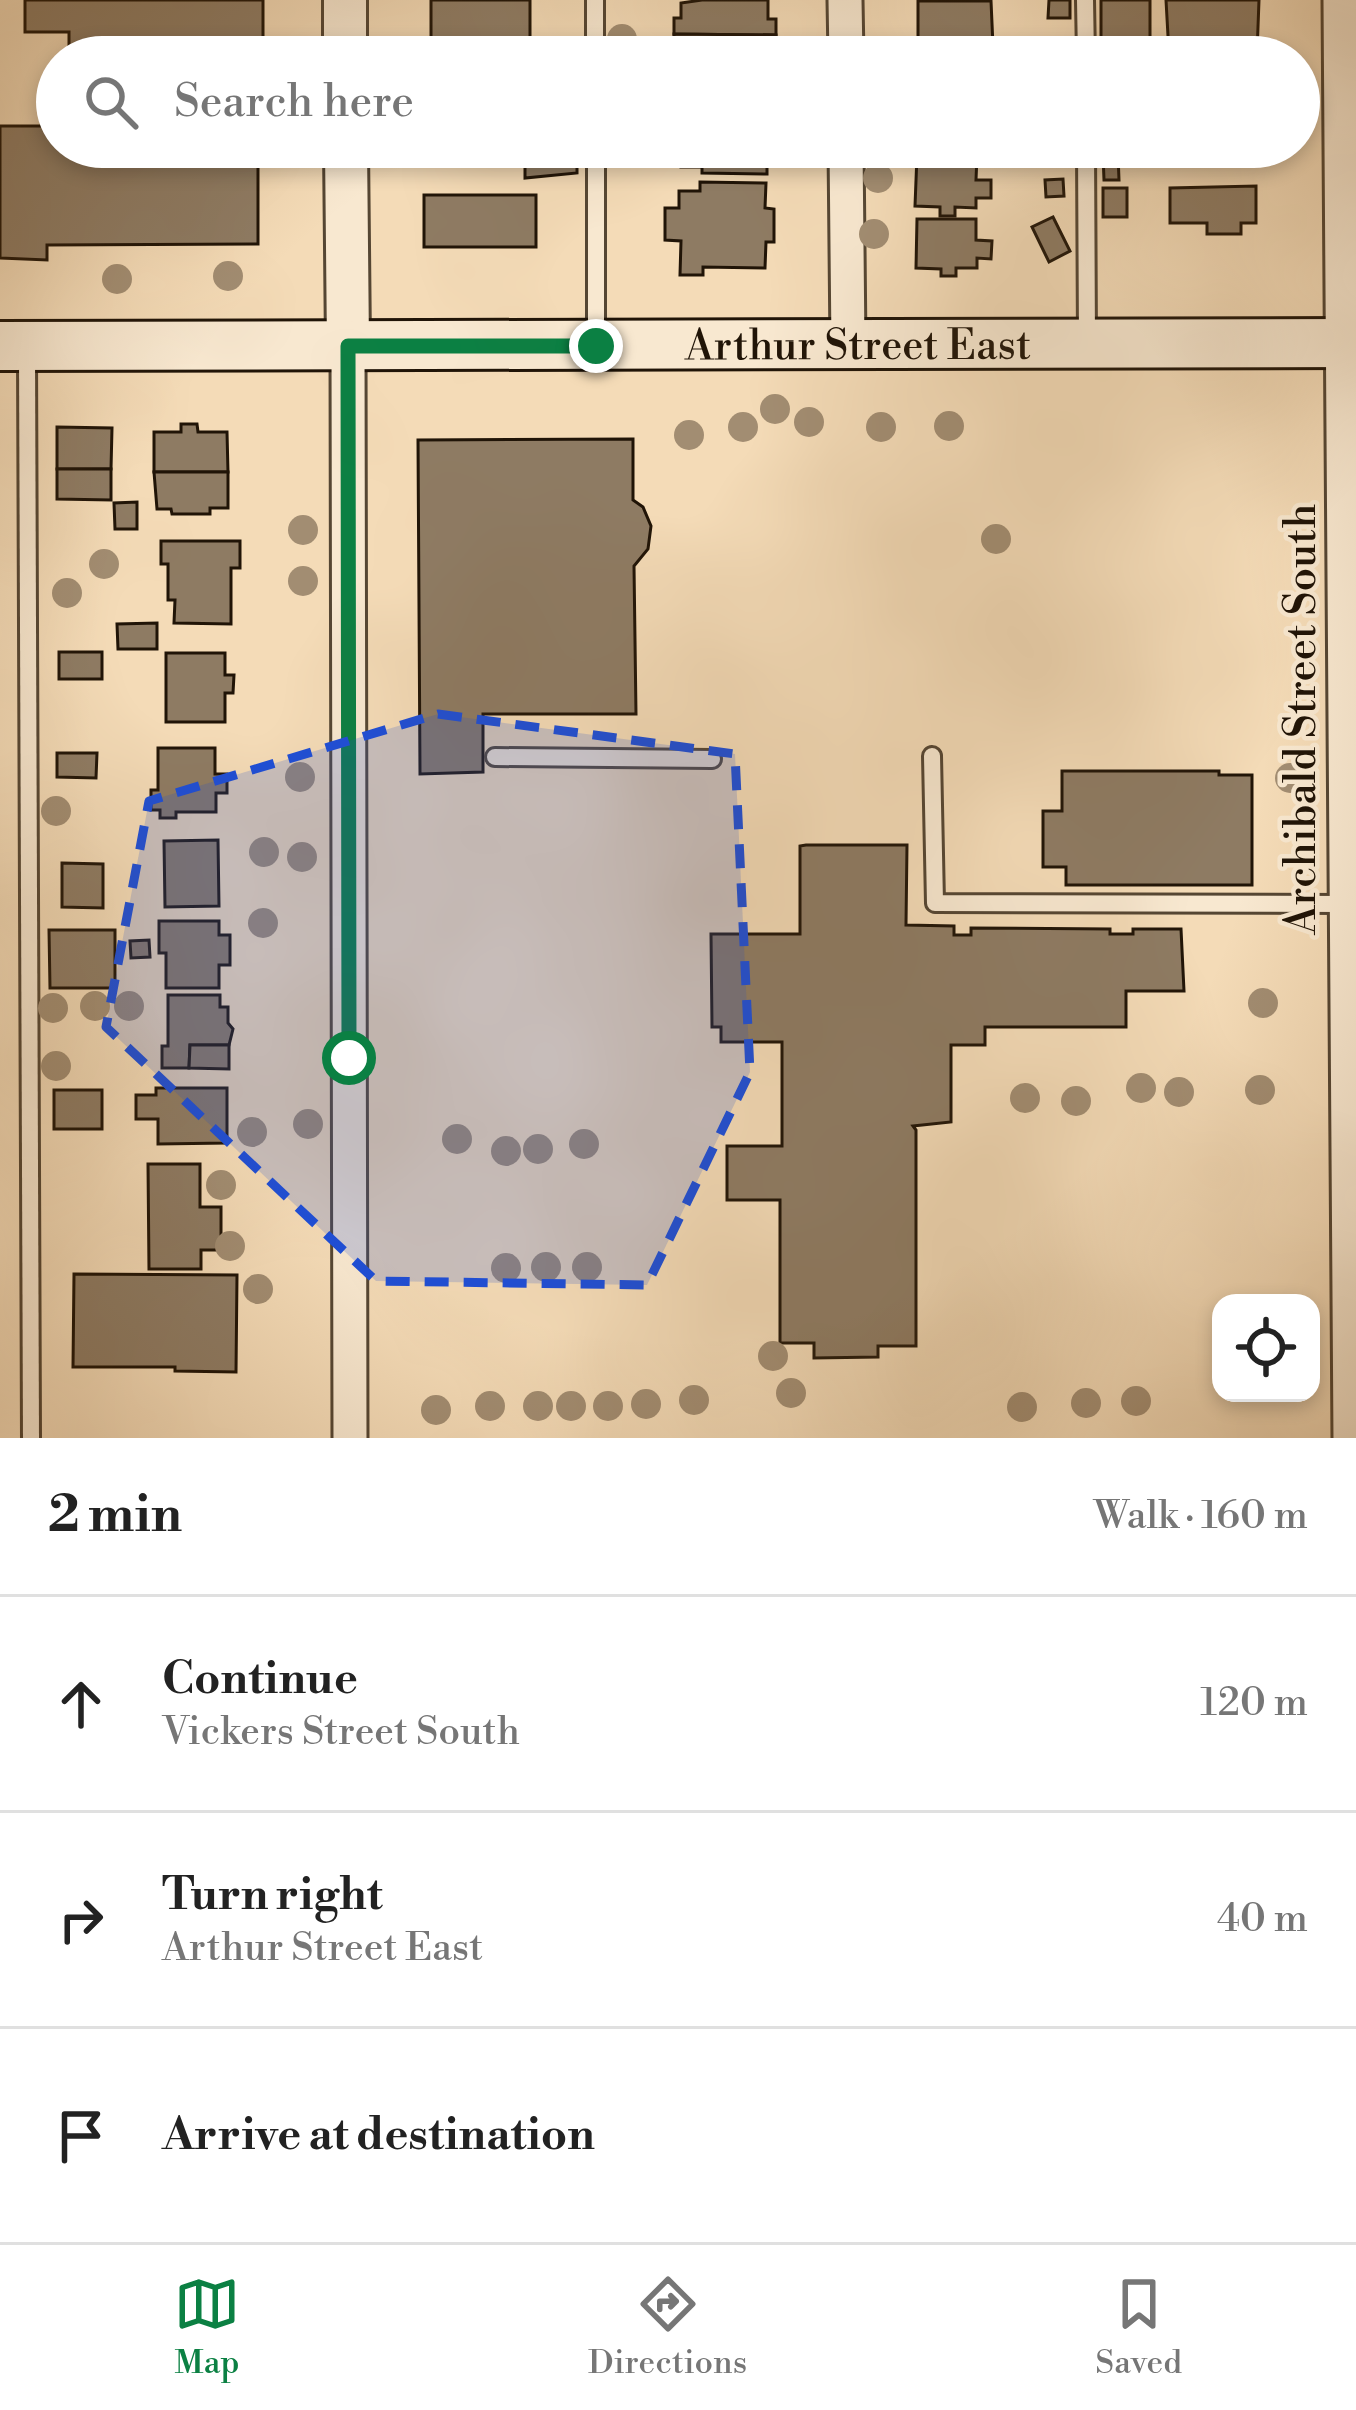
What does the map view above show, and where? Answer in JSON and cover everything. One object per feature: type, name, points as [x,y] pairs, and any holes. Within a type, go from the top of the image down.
[{"type":"main road","name":"Arthur Street East","points":[[14,346],[1349,343]]},
{"type":"street","points":[[345,0],[345,36]]},
{"type":"street","points":[[845,0],[846,36]]},
{"type":"street","name":"Archibald Street South","points":[[1340,0],[1349,343],[1350,1438]]},
{"type":"street","points":[[346,168],[350,1438]]},
{"type":"street","points":[[846,168],[848,345]]},
{"type":"lane","points":[[595,0],[596,36]]},
{"type":"lane","points":[[1085,0],[1086,36]]},
{"type":"lane","points":[[596,168],[596,346]]},
{"type":"lane","points":[[1086,168],[1087,343]]},
{"type":"lane","points":[[14,346],[31,1438]]},
{"type":"lane","points":[[932,756],[935,903],[1347,904]]},
{"type":"lane","points":[[495,757],[712,759]]},
{"type":"highlighted area","points":[[438,714],[735,754],[750,1072],[647,1285],[376,1281],[106,1027],[149,801]]},
{"type":"building","points":[[25,0],[263,0],[263,36],[25,32]]},
{"type":"building","points":[[431,0],[530,0],[530,36],[431,36]]},
{"type":"building","points":[[768,0],[768,19],[776,19],[776,35],[674,34],[681,3]]},
{"type":"building","points":[[1049,0],[1070,0],[1070,18],[1048,18]]},
{"type":"building","points":[[1101,0],[1150,0],[1150,36],[1101,36]]},
{"type":"building","points":[[1166,0],[1259,0],[1258,36],[1168,36]]},
{"type":"building","points":[[918,1],[991,1],[993,36],[918,36]]},
{"type":"building","points":[[674,34],[776,35],[776,36]]},
{"type":"building","points":[[0,126],[36,126],[36,168],[258,168],[258,244],[47,245],[47,260],[0,258]]},
{"type":"building","points":[[525,168],[577,168],[577,173],[525,178]]},
{"type":"building","points":[[702,168],[767,168],[767,174],[702,173]]},
{"type":"building","points":[[916,168],[976,168],[976,180],[991,180],[991,198],[976,198],[976,208],[955,207],[955,216],[940,216],[940,207],[915,206]]},
{"type":"building","points":[[1104,168],[1119,168],[1119,180],[1104,180]]},
{"type":"building","points":[[1063,179],[1064,196],[1046,197],[1045,180]]},
{"type":"building","points":[[700,182],[766,183],[765,208],[774,209],[774,242],[766,242],[765,268],[703,267],[703,275],[680,275],[681,241],[665,240],[665,208],[679,208],[679,191],[700,191]]},
{"type":"building","points":[[1256,186],[1256,223],[1241,223],[1241,234],[1207,234],[1207,223],[1170,223],[1170,188]]},
{"type":"building","points":[[1103,188],[1127,188],[1127,217],[1103,217]]},
{"type":"building","points":[[424,195],[536,195],[536,247],[424,247]]},
{"type":"building","points":[[1053,217],[1070,251],[1049,262],[1032,227]]},
{"type":"building","points":[[917,219],[976,219],[976,240],[992,241],[991,259],[977,258],[977,268],[956,268],[956,276],[941,276],[941,269],[916,268]]},
{"type":"building","points":[[181,424],[197,424],[198,432],[227,432],[228,472],[154,472],[154,432],[181,432]]},
{"type":"building","points":[[57,427],[112,428],[111,469],[57,469]]},
{"type":"building","points":[[633,439],[633,500],[643,507],[651,526],[648,549],[634,566],[636,714],[483,714],[483,772],[420,774],[418,440]]},
{"type":"building","points":[[57,469],[111,469],[111,500],[57,499]]},
{"type":"building","points":[[154,472],[228,472],[228,508],[210,508],[210,514],[157,509]]},
{"type":"building","points":[[137,502],[137,529],[115,529],[114,503]]},
{"type":"building","points":[[161,541],[240,541],[240,568],[231,568],[231,624],[174,623],[175,600],[168,600],[168,564],[161,564]]},
{"type":"building","points":[[157,623],[157,649],[118,649],[117,624]]},
{"type":"building","points":[[59,652],[102,652],[102,679],[59,679]]},
{"type":"building","points":[[166,653],[225,653],[225,675],[234,675],[233,693],[225,693],[225,722],[166,722]]},
{"type":"building","points":[[158,748],[215,748],[215,774],[227,774],[227,793],[216,793],[216,812],[176,812],[176,818],[160,818],[160,810],[151,810],[151,790],[158,790]]},
{"type":"building","points":[[57,753],[97,753],[96,778],[57,777]]},
{"type":"building","points":[[1062,771],[1252,775],[1252,885],[1066,885],[1066,867],[1043,867],[1043,811],[1062,811]]},
{"type":"building","points":[[218,840],[219,906],[165,907],[164,841]]},
{"type":"building","points":[[907,845],[906,925],[954,926],[954,935],[971,935],[971,928],[1110,929],[1110,934],[1181,929],[1184,991],[1126,991],[1126,1027],[985,1027],[985,1045],[951,1045],[951,1122],[913,1126],[916,1346],[878,1346],[878,1357],[814,1358],[814,1343],[780,1343],[780,1200],[727,1200],[727,1146],[782,1146],[782,1042],[721,1042],[721,1027],[712,1027],[711,934],[800,934],[800,846]]},
{"type":"building","points":[[62,863],[103,864],[103,908],[62,907]]},
{"type":"building","points":[[159,921],[219,921],[219,935],[230,935],[230,965],[219,965],[219,988],[166,988],[166,953],[159,953]]},
{"type":"building","points":[[49,930],[115,930],[115,988],[50,988]]},
{"type":"building","points":[[149,940],[150,957],[131,958],[130,941]]},
{"type":"building","points":[[168,995],[220,995],[220,1007],[228,1007],[233,1029],[229,1045],[190,1045],[189,1068],[162,1068],[162,1046],[168,1046]]},
{"type":"building","points":[[190,1045],[229,1045],[229,1069],[189,1068]]},
{"type":"building","points":[[156,1088],[227,1088],[227,1143],[158,1144],[158,1119],[136,1119],[136,1095],[156,1095]]},
{"type":"building","points":[[54,1090],[102,1090],[102,1129],[54,1129]]},
{"type":"building","points":[[148,1164],[200,1164],[200,1207],[221,1207],[221,1250],[201,1250],[201,1269],[149,1269]]},
{"type":"building","points":[[74,1274],[237,1275],[236,1372],[73,1367]]},
{"type":"route","points":[[349,1058],[348,346],[596,346]]}]
